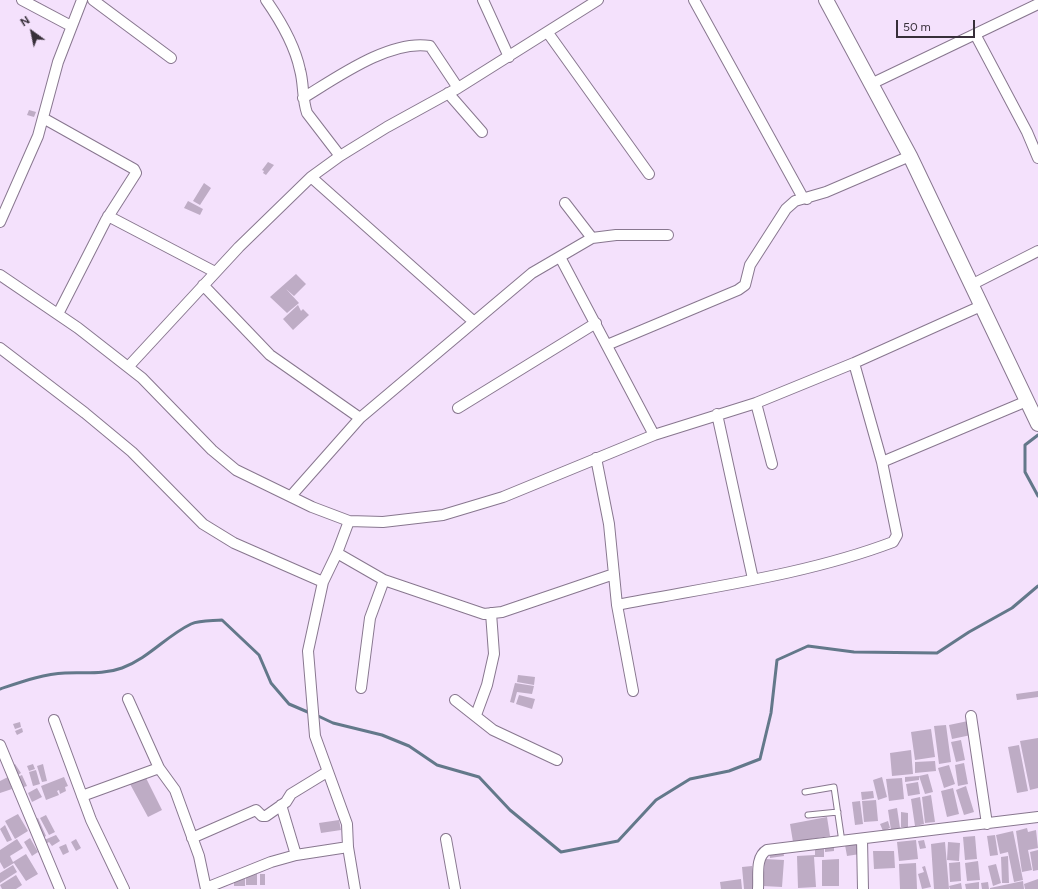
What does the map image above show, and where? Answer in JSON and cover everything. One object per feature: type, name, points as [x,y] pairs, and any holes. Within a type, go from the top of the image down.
[{"type":"main road","points":[[826,0],[910,156],[1037,421]]},
{"type":"street","points":[[22,0],[71,26]]},
{"type":"street","points":[[0,222],[38,136],[58,62],[82,0]]},
{"type":"street","points":[[93,0],[171,58]]},
{"type":"street","points":[[266,0],[293,48],[300,70],[303,98],[307,113],[340,156]]},
{"type":"street","points":[[483,0],[509,57]]},
{"type":"street","points":[[128,367],[215,272],[311,177],[340,156],[458,88],[548,33],[598,0]]},
{"type":"street","points":[[694,0],[802,196],[807,199]]},
{"type":"street","points":[[871,84],[1038,4]]},
{"type":"street","points":[[548,33],[649,174]]},
{"type":"street","points":[[975,34],[1027,132],[1038,158]]},
{"type":"street","points":[[303,98],[378,54],[421,44],[430,46],[458,88]]},
{"type":"street","points":[[448,93],[482,132]]},
{"type":"street","points":[[43,118],[134,169],[135,175],[108,216],[58,314]]},
{"type":"street","points":[[607,345],[738,290],[745,285],[750,265],[786,209],[795,202],[807,199],[910,156]]},
{"type":"street","points":[[311,177],[473,321]]},
{"type":"street","points":[[565,203],[592,238]]},
{"type":"street","points":[[108,216],[215,272]]},
{"type":"street","points":[[291,496],[360,418],[473,321],[532,273],[592,238],[616,235],[668,235]]},
{"type":"street","points":[[971,284],[1038,251]]},
{"type":"street","points":[[560,257],[654,434]]},
{"type":"street","points":[[0,274],[58,314],[142,378],[212,450],[236,470],[312,507],[349,521],[383,522],[443,515],[503,497],[654,434],[756,403],[854,363],[981,306]]},
{"type":"street","points":[[204,285],[270,355],[360,418]]},
{"type":"street","points":[[458,408],[596,323]]},
{"type":"street","points":[[0,348],[85,413],[132,452],[203,524],[234,543],[323,582]]},
{"type":"street","points":[[617,605],[762,578],[874,549],[894,542],[897,535],[882,462],[854,363]]},
{"type":"street","points":[[882,462],[1027,401]]},
{"type":"street","points":[[756,403],[772,464]]},
{"type":"street","points":[[717,414],[753,579]]},
{"type":"street","points":[[596,458],[609,524],[617,605],[633,691]]},
{"type":"street","points":[[349,521],[337,553],[323,582],[308,652],[315,736],[327,772],[348,824],[348,847],[355,889]]},
{"type":"street","points":[[337,553],[384,580],[484,614],[502,612],[614,574]]},
{"type":"street","points":[[361,688],[370,618],[384,580]]},
{"type":"street","points":[[476,715],[487,685],[494,654],[491,613]]},
{"type":"street","points":[[128,699],[159,768],[175,790],[192,838],[206,889],[271,862],[296,855],[348,847]]},
{"type":"street","points":[[455,700],[494,730],[557,760]]},
{"type":"street","points":[[971,716],[987,824]]},
{"type":"street","points":[[54,720],[91,820],[124,889]]},
{"type":"street","points":[[0,745],[60,889]]},
{"type":"street","points":[[82,796],[159,768]]},
{"type":"street","points":[[192,838],[256,810],[262,816],[266,816],[288,800],[291,794],[327,772]]},
{"type":"street","points":[[281,805],[296,855]]},
{"type":"street","points":[[758,889],[761,853],[767,850],[1038,817]]},
{"type":"street","points":[[446,839],[455,889]]},
{"type":"street","points":[[862,839],[863,889]]},
{"type":"lane","points":[[806,792],[834,787],[842,842]]},
{"type":"lane","points":[[808,815],[838,812]]},
{"type":"building","points":[[29,110],[36,112],[34,117],[27,115]]},
{"type":"building","points":[[268,162],[274,165],[266,175],[262,170]]},
{"type":"building","points":[[204,183],[211,188],[200,205],[193,201]]},
{"type":"building","points":[[188,201],[203,209],[200,215],[184,208]]},
{"type":"building","points":[[296,274],[306,284],[294,296],[286,289],[299,303],[287,313],[270,297]]},
{"type":"building","points":[[298,305],[301,311],[303,309],[309,315],[293,330],[283,319]]},
{"type":"building","points":[[518,675],[535,677],[534,685],[517,682]]},
{"type":"building","points":[[515,683],[534,686],[532,694],[517,692],[514,703],[510,702]]},
{"type":"building","points":[[1038,691],[1038,697],[1017,700],[1016,694]]},
{"type":"building","points":[[519,695],[535,699],[532,709],[516,704]]},
{"type":"building","points":[[968,721],[971,735],[952,739],[949,725]]},
{"type":"building","points":[[20,722],[21,727],[15,729],[13,724]]},
{"type":"building","points":[[946,725],[951,762],[939,764],[934,726]]},
{"type":"building","points":[[22,728],[23,732],[17,735],[15,731]]},
{"type":"building","points":[[931,729],[935,757],[915,760],[911,732]]},
{"type":"building","points":[[1038,738],[1038,788],[1030,790],[1020,741]]},
{"type":"building","points":[[961,740],[965,760],[956,762],[951,742]]},
{"type":"building","points":[[1019,745],[1028,791],[1017,793],[1008,747]]},
{"type":"building","points":[[911,750],[913,774],[892,776],[890,753]]},
{"type":"building","points":[[935,761],[936,771],[915,773],[915,762]]},
{"type":"building","points":[[964,763],[968,784],[958,786],[955,765]]},
{"type":"building","points":[[15,764],[21,773],[18,775],[12,766]]},
{"type":"building","points":[[33,764],[35,769],[29,771],[27,766]]},
{"type":"building","points":[[43,764],[47,781],[42,782],[37,766]]},
{"type":"building","points":[[949,765],[955,784],[944,788],[938,768]]},
{"type":"building","points":[[36,770],[40,784],[33,786],[29,772]]},
{"type":"building","points":[[928,774],[933,792],[925,794],[919,776]]},
{"type":"building","points":[[22,775],[27,786],[21,788],[17,777]]},
{"type":"building","points":[[145,776],[162,810],[148,817],[130,784]]},
{"type":"building","points":[[919,776],[919,780],[905,782],[905,777]]},
{"type":"building","points":[[8,777],[12,789],[0,793],[0,781]]},
{"type":"building","points":[[64,777],[68,786],[65,787],[66,791],[60,794],[59,790],[57,791],[59,795],[46,800],[41,786]]},
{"type":"building","points":[[882,777],[887,797],[878,800],[873,780]]},
{"type":"building","points":[[902,778],[904,799],[889,801],[886,779]]},
{"type":"building","points":[[918,782],[920,794],[908,796],[906,784]]},
{"type":"building","points":[[966,786],[974,812],[964,815],[956,790]]},
{"type":"building","points":[[37,788],[42,797],[32,802],[28,793]]},
{"type":"building","points":[[953,788],[959,814],[947,817],[941,791]]},
{"type":"building","points":[[873,791],[874,798],[862,800],[861,792]]},
{"type":"building","points":[[931,795],[935,822],[925,823],[922,797]]},
{"type":"building","points":[[920,797],[924,824],[915,826],[911,799]]},
{"type":"building","points":[[876,800],[878,821],[864,822],[862,801]]},
{"type":"building","points":[[860,801],[863,824],[855,825],[852,802]]},
{"type":"building","points":[[897,808],[900,828],[891,830],[888,810]]},
{"type":"building","points":[[901,812],[908,813],[908,827],[901,827]]},
{"type":"building","points":[[18,814],[28,831],[15,839],[5,821]]},
{"type":"building","points":[[46,815],[55,832],[49,835],[40,818]]},
{"type":"building","points":[[827,817],[830,836],[793,842],[790,824]]},
{"type":"building","points":[[38,818],[46,836],[41,839],[33,820]]},
{"type":"building","points":[[339,820],[341,830],[321,833],[319,823]]},
{"type":"building","points":[[888,821],[890,828],[883,831],[880,824]]},
{"type":"building","points":[[5,825],[12,840],[7,842],[0,829]]},
{"type":"building","points":[[1027,828],[1028,832],[1036,830],[1038,848],[1028,850],[1032,870],[1022,872],[1016,831]]},
{"type":"building","points":[[1013,831],[1023,880],[1014,882],[1008,852],[1000,854],[996,835]]},
{"type":"building","points":[[56,835],[60,841],[52,846],[49,842],[44,845],[42,841]]},
{"type":"building","points":[[995,835],[998,855],[990,856],[987,836]]},
{"type":"building","points":[[975,836],[977,859],[965,860],[963,837]]},
{"type":"building","points":[[30,838],[38,852],[32,856],[24,842]]},
{"type":"building","points":[[17,839],[23,848],[10,856],[13,862],[26,854],[38,874],[26,881],[14,863],[4,869],[0,862],[0,850]]},
{"type":"building","points":[[76,839],[81,848],[76,851],[71,842]]},
{"type":"building","points":[[916,840],[918,859],[899,861],[897,842]]},
{"type":"building","points":[[924,840],[926,848],[920,849],[918,841]]},
{"type":"building","points":[[945,842],[949,889],[934,889],[931,844]]},
{"type":"building","points":[[948,842],[960,843],[959,861],[947,860]]},
{"type":"building","points":[[858,843],[860,854],[847,856],[845,845]]},
{"type":"building","points":[[66,844],[69,852],[63,855],[59,847]]},
{"type":"building","points":[[834,844],[834,851],[825,852],[825,845]]},
{"type":"building","points":[[815,845],[824,845],[824,857],[814,857],[816,887],[798,888],[797,856],[815,855]]},
{"type":"building","points":[[783,850],[784,856],[770,858],[769,851]]},
{"type":"building","points":[[1038,850],[1038,870],[1033,871],[1030,852]]},
{"type":"building","points":[[873,851],[894,851],[895,868],[874,869]]},
{"type":"building","points":[[1008,856],[1009,883],[1002,883],[1001,857]]},
{"type":"building","points":[[765,859],[784,860],[782,887],[763,886]]},
{"type":"building","points":[[839,859],[839,886],[822,886],[822,860]]},
{"type":"building","points":[[978,861],[980,880],[967,881],[965,863]]},
{"type":"building","points":[[960,862],[961,881],[950,882],[949,863]]},
{"type":"building","points":[[916,863],[917,889],[900,889],[899,864]]},
{"type":"building","points":[[996,864],[1001,883],[993,886],[988,866]]},
{"type":"building","points":[[13,865],[17,872],[0,883],[0,873]]},
{"type":"building","points":[[752,866],[754,889],[744,889],[742,867]]},
{"type":"building","points":[[925,866],[931,887],[922,889],[918,874],[924,872],[922,867]]},
{"type":"building","points":[[257,874],[257,885],[246,885],[246,875]]},
{"type":"building","points":[[260,874],[265,874],[265,885],[260,885]]},
{"type":"building","points":[[16,875],[22,885],[16,889],[2,889],[0,885]]},
{"type":"building","points":[[234,879],[245,879],[245,886],[234,886]]},
{"type":"building","points":[[741,879],[742,889],[721,889],[720,882]]},
{"type":"building","points":[[1038,879],[1038,889],[1025,889],[1024,884]]},
{"type":"building","points":[[1023,881],[1024,889],[990,889],[990,888]]},
{"type":"building","points":[[979,882],[979,889],[966,889],[965,884]]},
{"type":"building","points":[[988,882],[989,889],[982,889],[981,883]]},
{"type":"building","points":[[961,883],[962,889],[950,889],[949,886]]},
{"type":"waterway","points":[[1038,435],[1025,445],[1025,472],[1038,496]]},
{"type":"waterway","points":[[316,715],[333,723],[382,735],[409,746],[437,765],[479,777],[510,810],[561,852],[618,841],[656,800],[690,779],[729,771],[760,759],[771,713],[777,660],[808,646],[854,652],[937,653],[969,632],[1012,608],[1038,586]]},
{"type":"waterway","points":[[0,689],[49,675],[108,672],[122,668],[141,659],[173,635],[191,624],[202,621],[222,620],[259,655],[271,683],[289,704],[310,713]]}]
